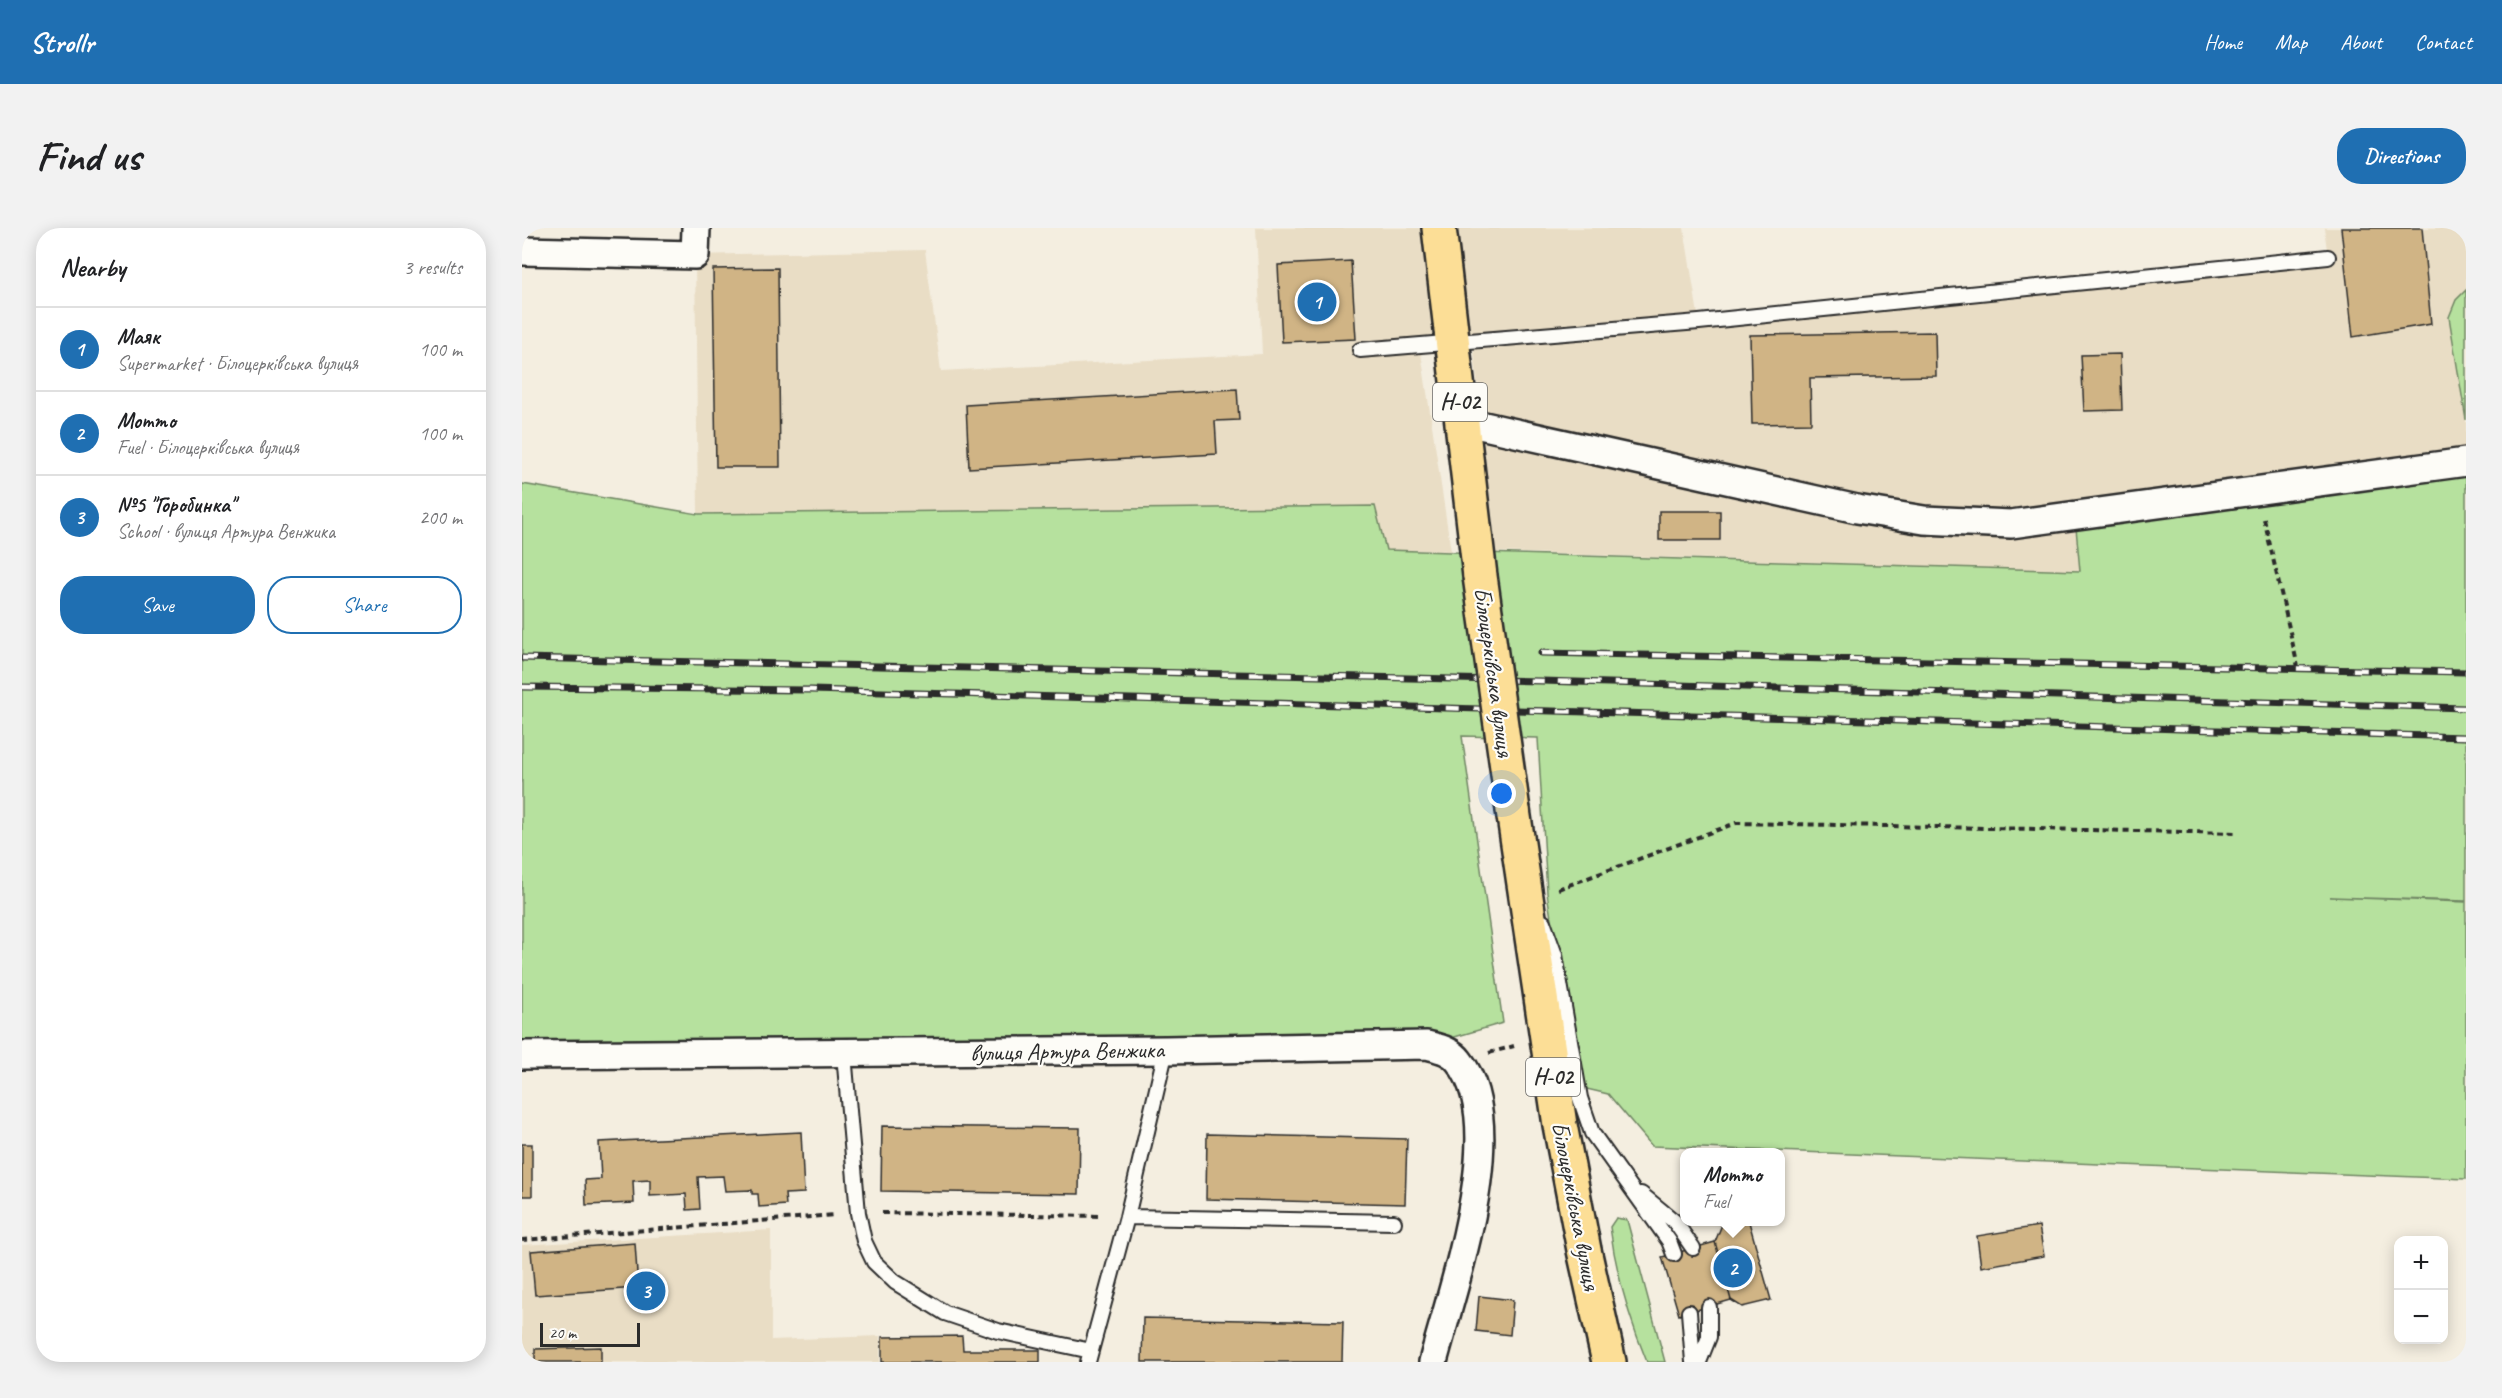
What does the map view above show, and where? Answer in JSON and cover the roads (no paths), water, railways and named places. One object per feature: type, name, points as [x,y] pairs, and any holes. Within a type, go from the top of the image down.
[{"type":"main road","name":"Білоцерківська вулиця","points":[[1439,228],[1480,576],[1547,1038],[1584,1250],[1609,1362]]},
{"type":"street","points":[[522,251],[694,255],[696,228]]},
{"type":"street","points":[[1480,424],[1857,509],[1944,522],[1982,524],[2042,521],[2466,462]]},
{"type":"street","name":"вулиця Артура Венжика","points":[[522,1055],[844,1054],[1427,1045],[1446,1050],[1459,1061],[1474,1091],[1480,1121],[1480,1167],[1473,1205],[1432,1362]]},
{"type":"lane","points":[[1360,350],[1699,322],[2328,257]]},
{"type":"lane","points":[[1521,864],[1555,955],[1580,1098],[1592,1133],[1669,1241],[1674,1254]]},
{"type":"lane","points":[[844,1054],[858,1213],[864,1241],[874,1262],[895,1282],[945,1313],[998,1331],[1090,1357],[1127,1216],[1166,1050]]},
{"type":"lane","points":[[1624,1179],[1675,1222],[1693,1248]]},
{"type":"lane","points":[[1127,1216],[1394,1222]]},
{"type":"lane","points":[[1699,1362],[1709,1336],[1711,1322],[1709,1307]]},
{"type":"lane","points":[[1689,1312],[1693,1362]]},
{"type":"railway","points":[[1541,653],[2466,672]]},
{"type":"railway","points":[[522,658],[1542,681],[2466,708]]},
{"type":"railway","points":[[522,687],[811,690],[2466,737]]},
{"type":"place","name":"Маяк","points":[[1317,302]]},
{"type":"place","name":"Мотто","points":[[1733,1268]]},
{"type":"place","name":"№5 \"Горобинка\"","points":[[646,1291]]}]
